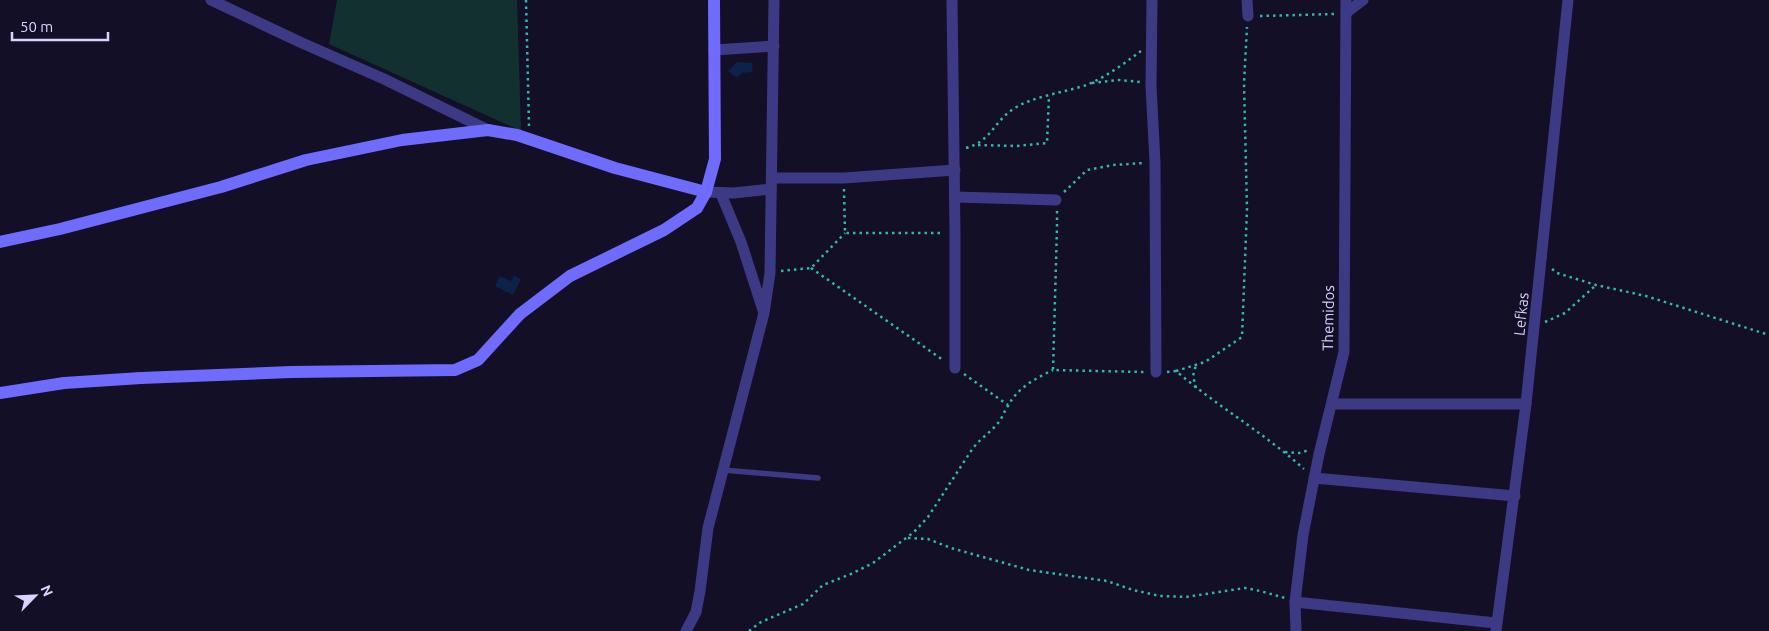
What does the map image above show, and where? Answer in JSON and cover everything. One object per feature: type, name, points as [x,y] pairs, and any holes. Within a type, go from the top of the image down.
[{"type":"street","points":[[211,0],[384,79],[488,130]]},
{"type":"street","points":[[0,393],[64,383],[141,378],[290,372],[455,370],[478,360],[520,314],[570,276],[664,230],[697,208],[706,192],[715,158],[714,0]]},
{"type":"street","points":[[686,631],[696,612],[708,528],[764,313],[770,273],[774,0]]},
{"type":"street","points":[[952,0],[956,233],[955,368]]},
{"type":"street","points":[[1152,0],[1151,86],[1155,162],[1156,372]]},
{"type":"street","points":[[1247,0],[1248,16]]},
{"type":"street","name":"Themidos","points":[[1296,631],[1295,602],[1303,534],[1314,478],[1344,352],[1346,0]]},
{"type":"street","points":[[1346,13],[1364,0]]},
{"type":"street","name":"Lefkas","points":[[1496,627],[1526,404],[1568,0]]},
{"type":"street","points":[[714,50],[774,46]]},
{"type":"street","points":[[0,242],[60,229],[221,187],[306,160],[402,140],[488,130],[518,135],[615,168],[706,192],[721,194],[771,184],[955,170]]},
{"type":"street","points":[[721,194],[741,242],[764,313]]},
{"type":"street","points":[[955,197],[1056,200]]},
{"type":"street","points":[[1332,404],[1526,404]]},
{"type":"street","points":[[1314,478],[1514,496]]},
{"type":"street","points":[[1295,602],[1496,627]]},
{"type":"lane","points":[[723,470],[818,478]]},
{"type":"path","points":[[526,0],[530,140]]},
{"type":"path","points":[[749,631],[761,622],[803,604],[823,585],[873,563],[906,538],[928,517],[973,448],[998,423],[1005,414],[1008,405],[1024,386],[1053,370],[1176,372],[1205,362],[1242,337],[1247,209],[1244,83],[1248,16],[1346,13]]},
{"type":"path","points":[[1090,83],[1123,64],[1152,42]]},
{"type":"path","points":[[977,145],[991,133],[1008,112],[1023,102],[1090,83],[1119,80],[1140,82],[1151,86]]},
{"type":"path","points":[[954,151],[977,145],[1017,146],[1047,143],[1049,96]]},
{"type":"path","points":[[1053,370],[1058,227],[1056,200],[1087,170],[1113,165],[1155,162]]},
{"type":"path","points":[[770,273],[811,268],[845,233],[844,178]]},
{"type":"path","points":[[845,233],[956,233]]},
{"type":"path","points":[[1541,261],[1557,273],[1596,285],[1646,296],[1769,335]]},
{"type":"path","points":[[811,268],[1008,405]]},
{"type":"path","points":[[1534,327],[1564,313],[1596,285]]},
{"type":"path","points":[[1196,365],[1193,376],[1196,388]]},
{"type":"path","points":[[1176,372],[1284,452],[1314,478]]},
{"type":"path","points":[[1284,452],[1299,453],[1311,450],[1324,438]]},
{"type":"path","points":[[906,538],[928,539],[975,555],[1029,570],[1107,581],[1133,590],[1160,596],[1186,597],[1245,588],[1295,602]]},
{"type":"green space","points":[[337,0],[517,0],[521,131],[329,44]]},
{"type":"water","points":[[737,62],[753,63],[752,72],[742,73],[737,78],[728,71]]},
{"type":"water","points":[[500,276],[511,281],[514,276],[521,279],[513,295],[495,286]]}]
